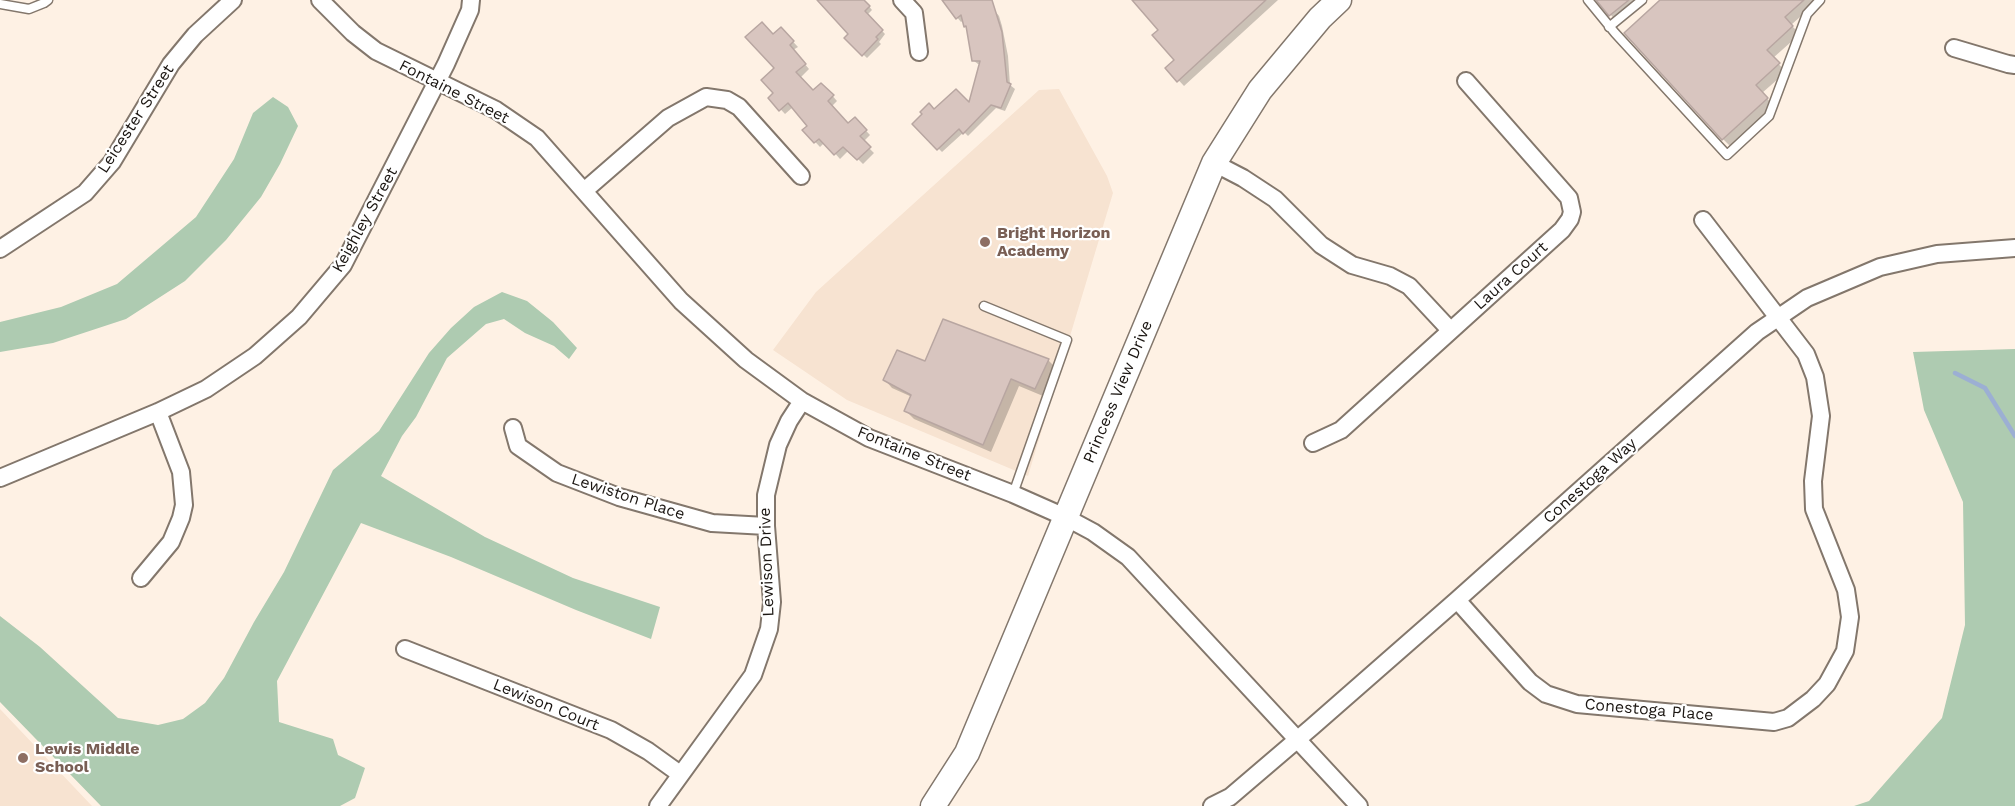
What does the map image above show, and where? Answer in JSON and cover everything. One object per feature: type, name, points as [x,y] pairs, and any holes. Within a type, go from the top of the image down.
[{"type":"main road","name":"Princess View Drive","points":[[933,806],[967,753],[1214,163],[1260,90],[1320,18],[1339,0]]},
{"type":"street","name":"Leicester Street","points":[[0,249],[85,193],[112,162],[171,64],[195,35],[233,0]]},
{"type":"street","name":"Fontaine Street","points":[[320,0],[370,47],[496,110],[537,138],[681,301],[746,360],[802,401],[869,438],[1065,517],[1093,532],[1128,558],[1359,806]]},
{"type":"street","name":"Keighley Street","points":[[0,478],[158,412],[206,388],[231,373],[278,338],[315,301],[343,265],[438,82],[470,10],[471,0]]},
{"type":"street","points":[[902,0],[914,13],[919,52]]},
{"type":"street","points":[[1953,48],[2015,65]]},
{"type":"street","name":"Laura Court","points":[[1312,443],[1341,430],[1562,230],[1570,219],[1572,212],[1569,198],[1466,81]]},
{"type":"street","points":[[584,191],[668,117],[706,97],[727,100],[739,107],[801,176]]},
{"type":"street","points":[[1214,163],[1244,178],[1275,199],[1321,245],[1352,265],[1390,276],[1409,286],[1450,330]]},
{"type":"street","points":[[1703,220],[1779,318]]},
{"type":"street","name":"Conestoga Way","points":[[1212,806],[1230,797],[1457,600],[1757,332],[1807,298],[1880,267],[1937,254],[2015,248]]},
{"type":"street","name":"Conestoga Place","points":[[1457,600],[1530,682],[1546,694],[1577,704],[1774,722],[1788,718],[1812,699],[1827,684],[1845,651],[1850,617],[1846,590],[1814,509],[1813,481],[1821,416],[1815,377],[1806,354],[1779,318]]},
{"type":"street","name":"Lewison Drive","points":[[658,806],[753,675],[769,630],[772,602],[766,495],[778,445],[789,421],[802,401]]},
{"type":"street","points":[[141,578],[171,542],[184,505],[181,472],[158,412]]},
{"type":"street","name":"Lewiston Place","points":[[513,428],[518,446],[558,473],[619,497],[712,523],[766,526]]},
{"type":"street","name":"Lewison Court","points":[[405,649],[611,730],[648,751],[680,774]]},
{"type":"lane","points":[[0,4],[29,9],[48,0]]},
{"type":"lane","points":[[1588,0],[1609,27],[1727,155],[1769,116],[1807,14],[1820,0]]},
{"type":"lane","points":[[1609,27],[1642,0]]},
{"type":"lane","points":[[984,306],[1067,340],[1012,494]]},
{"type":"shaded area","name":"Bright Horizon Academy","points":[[1059,89],[1107,176],[1113,193],[1028,476],[847,400],[773,350],[816,292],[1039,90]]},
{"type":"shaded area","name":"Lewis Middle School","points":[[0,709],[92,806],[0,806]]},
{"type":"green space","points":[[273,97],[288,107],[298,126],[280,164],[261,197],[226,240],[185,281],[126,319],[53,343],[0,352],[0,322],[61,307],[117,284],[196,217],[234,159],[253,113]]},
{"type":"green space","points":[[502,292],[527,301],[553,322],[577,348],[569,359],[554,346],[525,333],[504,319],[486,324],[447,358],[381,476],[485,537],[573,578],[660,607],[651,639],[451,557],[361,523],[277,681],[279,722],[333,739],[338,755],[365,768],[355,798],[340,806],[101,806],[0,702],[0,616],[40,647],[118,718],[158,725],[183,719],[205,703],[224,678],[284,572],[333,470],[379,431],[429,353],[451,328],[474,307]]},
{"type":"green space","points":[[2015,349],[2015,806],[1854,806],[1869,801],[1942,718],[1965,625],[1963,502],[1924,410],[1913,352]]},
{"type":"building","points":[[817,0],[864,0],[870,6],[865,11],[883,30],[862,56],[844,38],[848,34]]},
{"type":"building","points":[[942,0],[992,0],[1002,32],[1007,82],[1011,84],[1001,108],[991,105],[963,134],[959,129],[937,150],[912,124],[929,103],[934,109],[956,89],[969,102],[980,61],[972,61],[966,26],[964,27],[961,15],[956,19]]},
{"type":"building","points":[[1132,0],[1266,0],[1177,82],[1165,68],[1174,60],[1152,35],[1158,30]]},
{"type":"building","points":[[1596,0],[1629,0],[1609,16]]},
{"type":"building","points":[[1660,0],[1804,0],[1785,17],[1793,26],[1767,50],[1780,63],[1756,85],[1768,98],[1722,140],[1624,33]]},
{"type":"building","points":[[762,22],[773,34],[781,27],[794,41],[790,45],[806,64],[796,72],[813,90],[821,83],[834,95],[828,101],[848,123],[855,117],[867,130],[860,136],[871,147],[857,160],[843,147],[834,155],[819,139],[814,143],[802,130],[807,126],[788,103],[779,111],[768,98],[773,93],[761,80],[774,68],[745,37]]},
{"type":"building","points":[[943,319],[1049,359],[1035,389],[1011,379],[983,445],[904,411],[911,395],[883,380],[897,350],[925,361]]},
{"type":"waterway","points":[[1955,373],[1985,388],[2015,436]]},
{"type":"place","name":"Bright Horizon Academy","points":[[985,242]]},
{"type":"place","name":"Lewis Middle School","points":[[23,758]]}]
